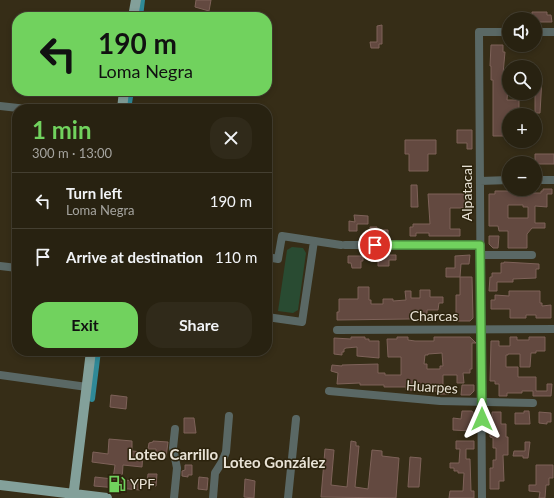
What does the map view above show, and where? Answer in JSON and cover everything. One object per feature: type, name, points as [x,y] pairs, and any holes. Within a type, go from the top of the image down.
[{"type":"main road","points":[[134,12],[136,0]]},
{"type":"main road","points":[[73,496],[91,356]]},
{"type":"main road","points":[[0,485],[73,496],[107,498]]},
{"type":"street","name":"Alpatacal","points":[[482,498],[479,32],[502,32]]},
{"type":"street","points":[[542,32],[554,32]]},
{"type":"street","points":[[0,106],[12,107]]},
{"type":"street","points":[[480,180],[502,180]]},
{"type":"street","points":[[542,180],[554,180]]},
{"type":"street","points":[[272,258],[278,259],[282,236],[343,245],[480,245]]},
{"type":"street","points":[[272,318],[302,322],[314,241]]},
{"type":"street","points":[[480,255],[532,254]]},
{"type":"street","points":[[0,266],[12,267]]},
{"type":"street","name":"Charcas","points":[[337,330],[554,329]]},
{"type":"street","points":[[0,375],[87,387]]},
{"type":"street","name":"Huarpes","points":[[329,391],[440,401],[533,403]]},
{"type":"street","points":[[213,498],[215,473],[226,452],[229,416]]},
{"type":"street","points":[[288,498],[296,419]]},
{"type":"street","points":[[174,498],[177,468],[173,448],[175,429]]},
{"type":"green space","points":[[292,247],[303,248],[306,253],[298,310],[293,313],[278,311],[287,250]]},
{"type":"building","points":[[196,0],[211,0],[209,11],[195,7]]},
{"type":"building","points":[[542,12],[547,12],[547,15],[551,15],[552,22],[542,22]]},
{"type":"building","points":[[382,25],[382,44],[379,44],[379,48],[371,48],[370,42],[377,42],[377,26]]},
{"type":"building","points":[[491,45],[502,45],[502,52],[505,52],[504,60],[502,60],[502,100],[519,100],[519,108],[502,108],[502,136],[493,136],[493,80],[491,80]]},
{"type":"building","points":[[535,100],[541,100],[540,108],[535,108]]},
{"type":"building","points":[[457,130],[472,130],[472,149],[467,149],[467,143],[457,143]]},
{"type":"building","points":[[405,140],[436,140],[436,154],[428,154],[428,171],[409,171],[409,154],[405,154]]},
{"type":"building","points":[[535,154],[554,154],[554,164],[542,164],[542,156],[535,156]]},
{"type":"building","points":[[411,185],[417,185],[418,207],[411,207]]},
{"type":"building","points":[[543,189],[552,189],[552,194],[547,194],[547,207],[535,206],[535,223],[545,223],[545,228],[532,228],[527,234],[527,248],[508,248],[508,231],[499,231],[498,226],[489,226],[489,194],[495,194],[495,191],[502,191],[502,196],[542,196]],"holes":[[[508,205],[523,205],[523,207],[528,207],[528,218],[508,218]]]},
{"type":"building","points":[[428,194],[467,194],[467,208],[450,208],[450,229],[460,229],[460,236],[429,236],[429,233],[416,233],[416,236],[410,236],[410,227],[413,227],[413,224],[430,224]]},
{"type":"building","points":[[354,215],[368,216],[368,224],[357,224],[357,231],[349,231],[349,221],[355,222]]},
{"type":"building","points":[[370,227],[377,227],[377,230],[388,230],[388,235],[370,235]]},
{"type":"building","points":[[489,236],[499,236],[498,248],[493,248],[489,244]]},
{"type":"building","points":[[378,255],[396,255],[396,260],[389,260],[389,266],[378,266],[378,261],[371,261],[371,257],[378,257]]},
{"type":"building","points":[[470,255],[469,264],[461,264],[460,277],[446,277],[446,268],[455,268],[455,256]]},
{"type":"building","points":[[348,256],[363,256],[361,268],[352,268],[351,263],[348,263]]},
{"type":"building","points":[[501,263],[539,264],[539,269],[536,269],[536,278],[513,279],[513,282],[497,282],[497,291],[489,291],[490,277],[492,277],[492,273],[501,273]]},
{"type":"building","points":[[460,277],[472,277],[473,318],[470,321],[456,321],[456,295],[460,295]]},
{"type":"building","points":[[358,287],[369,287],[369,300],[371,300],[371,304],[383,304],[383,299],[393,299],[393,301],[406,300],[405,291],[411,291],[411,298],[420,298],[420,290],[430,290],[430,297],[443,297],[443,303],[439,303],[438,310],[427,310],[427,321],[420,321],[420,312],[410,312],[410,319],[337,320],[337,312],[339,312],[339,299],[358,299]]},
{"type":"building","points":[[509,291],[540,291],[540,303],[542,303],[542,306],[551,305],[551,318],[536,318],[536,315],[526,315],[526,318],[510,318],[510,309],[491,309],[491,300],[495,300],[495,295],[509,296]]},
{"type":"building","points":[[351,337],[365,337],[365,339],[369,339],[369,341],[379,341],[379,358],[357,356],[357,347],[344,349],[342,355],[334,354],[334,338],[351,339]]},
{"type":"building","points":[[397,337],[408,337],[408,340],[434,341],[434,337],[470,337],[476,343],[472,343],[472,369],[470,369],[470,373],[463,373],[464,383],[457,383],[457,375],[443,375],[443,386],[447,386],[447,388],[449,388],[449,394],[439,394],[439,392],[436,391],[406,390],[406,387],[384,387],[384,385],[360,385],[360,383],[337,384],[338,373],[331,371],[332,365],[342,366],[378,364],[378,373],[385,373],[385,375],[401,375],[401,357],[388,357],[387,339],[397,339]],"holes":[[[442,353],[443,366],[440,366],[440,369],[427,369],[427,364],[424,364],[425,355]]]},
{"type":"building","points":[[510,337],[517,337],[517,340],[529,340],[529,337],[545,337],[545,351],[536,351],[536,353],[531,353],[530,367],[520,367],[520,354],[508,354],[506,355],[506,367],[518,367],[518,377],[536,377],[536,391],[547,391],[547,384],[552,384],[551,396],[533,396],[533,391],[522,391],[522,393],[507,393],[507,396],[499,396],[499,384],[495,384],[495,381],[490,381],[491,341],[499,341],[499,346],[510,346]]},
{"type":"building","points":[[462,385],[474,385],[474,391],[470,395],[461,395]]},
{"type":"building","points":[[111,395],[127,397],[126,409],[110,407]]},
{"type":"building","points":[[462,411],[472,411],[474,414],[474,421],[471,422],[471,431],[453,430],[453,418],[461,419]]},
{"type":"building","points":[[524,411],[529,411],[530,424],[515,424],[515,413],[524,413]]},
{"type":"building","points":[[492,412],[501,412],[501,424],[506,424],[506,437],[508,437],[508,455],[503,455],[504,481],[499,481],[499,489],[490,489],[490,468],[493,468],[493,460],[496,460],[496,448],[493,448],[493,438],[490,437]]},
{"type":"building","points":[[539,412],[551,413],[551,422],[547,422],[547,424],[539,423]]},
{"type":"building","points":[[184,418],[194,418],[196,433],[184,433]]},
{"type":"building","points":[[109,439],[132,441],[132,451],[143,452],[142,467],[123,465],[122,480],[140,481],[140,490],[94,486],[95,477],[113,479],[115,465],[92,462],[93,452],[108,454]]},
{"type":"building","points":[[153,441],[168,442],[166,458],[156,457],[156,449],[148,449],[149,443]]},
{"type":"building","points":[[351,441],[356,442],[356,446],[359,446],[355,487],[368,489],[372,450],[382,451],[382,456],[399,458],[396,498],[321,497],[325,449],[334,450],[331,485],[347,487]]},
{"type":"building","points":[[456,441],[474,441],[474,449],[466,449],[466,459],[470,459],[471,491],[474,491],[474,498],[449,498],[450,491],[463,491],[464,473],[458,473],[458,471],[454,471],[454,468],[450,468],[450,463],[459,463],[460,449],[456,449]]},
{"type":"building","points":[[525,442],[530,442],[528,458],[523,458],[523,456],[513,456],[514,451],[525,451]]},
{"type":"building","points":[[410,457],[421,458],[419,487],[408,487]]},
{"type":"building","points":[[185,465],[192,465],[192,475],[188,475],[188,477],[182,476],[182,471],[185,470]]},
{"type":"building","points":[[536,465],[553,465],[553,478],[549,478],[549,485],[546,485],[545,498],[539,498],[540,492],[529,491],[529,485],[536,485]]},
{"type":"building","points":[[148,474],[157,474],[156,486],[147,485]]},
{"type":"building","points":[[199,477],[208,478],[207,490],[198,489]]},
{"type":"building","points":[[245,479],[255,481],[254,498],[244,497]]},
{"type":"waterway","points":[[141,12],[142,0]]},
{"type":"waterway","points":[[129,104],[130,96]]},
{"type":"waterway","points":[[92,399],[97,356]]},
{"type":"place","name":"YPF","points":[[117,484]]},
{"type":"district","name":"Loteo Carrillo","points":[[173,455]]},
{"type":"district","name":"Loteo González","points":[[274,463]]},
{"type":"route","points":[[375,245],[480,245],[482,419]]}]
